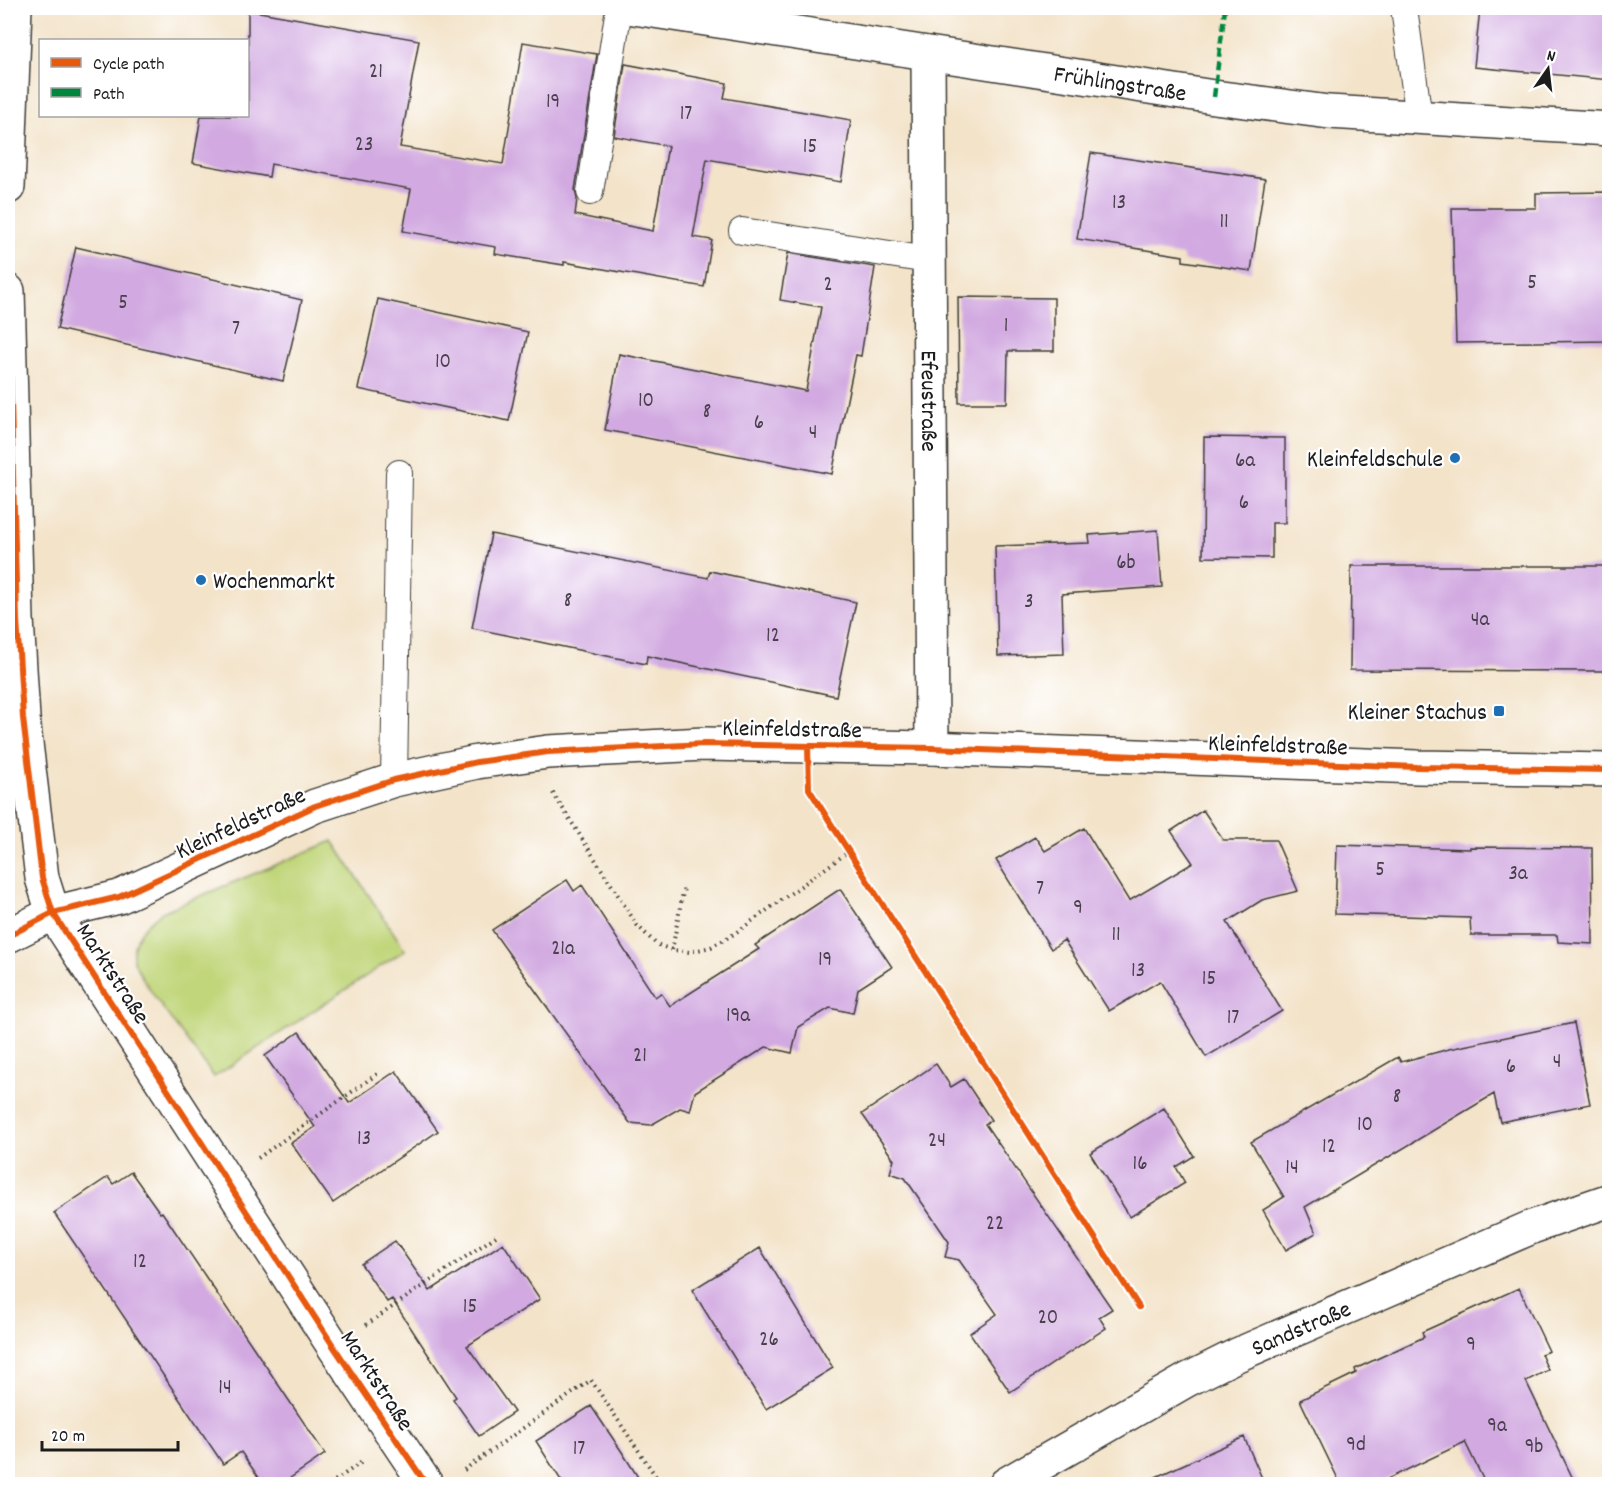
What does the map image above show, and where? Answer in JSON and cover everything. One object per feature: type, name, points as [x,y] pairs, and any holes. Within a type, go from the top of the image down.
[{"type":"street","points":[[8,187],[15,8]]},
{"type":"street","name":"Frühlingstraße","points":[[634,8],[1295,108],[1610,129]]},
{"type":"street","name":"Efeustraße","points":[[928,53],[932,748]]},
{"type":"street","name":"Marktstraße","points":[[8,291],[15,715],[42,878],[54,913],[334,1347],[426,1485]]},
{"type":"street","name":"Kleinfeldstraße","points":[[8,936],[54,913],[119,897],[315,806],[394,780],[477,762],[548,752],[704,744],[932,748],[1416,767],[1610,770]]},
{"type":"street","name":"Sandstraße","points":[[1006,1485],[1187,1380],[1237,1355],[1532,1227],[1610,1200]]},
{"type":"lane","points":[[590,192],[619,8]]},
{"type":"lane","points":[[1404,8],[1419,118]]},
{"type":"lane","points":[[742,231],[928,260]]},
{"type":"lane","points":[[394,780],[399,473]]},
{"type":"path","points":[[548,752],[553,794],[637,925],[656,944],[672,950],[689,952],[711,947],[734,934],[848,852]]},
{"type":"path","points":[[672,950],[684,887]]},
{"type":"path","points":[[227,1181],[380,1072]]},
{"type":"path","points":[[334,1347],[499,1234]]},
{"type":"path","points":[[462,1472],[591,1380],[661,1485]]},
{"type":"green space","points":[[333,841],[405,950],[214,1077],[155,998],[136,967],[133,950],[138,937],[146,926],[162,912]]},
{"type":"building","points":[[1480,8],[1610,8],[1610,80],[1474,67]]},
{"type":"building","points":[[248,10],[419,40],[400,147],[503,164],[523,42],[597,54],[575,190],[577,199],[575,215],[653,231],[668,146],[614,136],[625,64],[727,83],[724,98],[851,120],[841,182],[707,159],[693,237],[712,240],[704,287],[564,262],[564,265],[495,254],[496,247],[403,231],[411,189],[271,164],[269,177],[193,163],[201,117],[249,117]]},
{"type":"building","points":[[1091,153],[1265,179],[1251,271],[1183,261],[1183,256],[1077,239]]},
{"type":"building","points":[[1610,192],[1610,341],[1456,343],[1452,208],[1536,208],[1536,193]]},
{"type":"building","points":[[76,247],[302,300],[283,381],[57,329]]},
{"type":"building","points":[[788,253],[875,267],[861,356],[856,355],[832,474],[605,430],[619,354],[806,391],[821,307],[780,300]]},
{"type":"building","points":[[958,297],[1054,298],[1054,351],[1008,351],[1007,403],[959,403]]},
{"type":"building","points":[[378,299],[528,332],[509,421],[358,389]]},
{"type":"building","points":[[1204,437],[1285,438],[1285,523],[1272,523],[1272,558],[1203,557]]},
{"type":"building","points":[[1158,530],[1162,587],[1062,594],[1064,654],[998,656],[995,546],[1090,543],[1089,535]]},
{"type":"building","points":[[491,534],[708,578],[710,571],[856,602],[836,696],[647,656],[646,664],[472,628]]},
{"type":"building","points":[[1351,566],[1610,566],[1610,671],[1350,670]]},
{"type":"building","points":[[1203,810],[1223,840],[1276,840],[1298,891],[1262,900],[1227,922],[1282,1011],[1206,1057],[1160,981],[1109,1011],[1064,940],[1051,949],[996,860],[1035,837],[1045,851],[1084,828],[1129,901],[1193,863],[1171,831]]},
{"type":"building","points":[[1337,845],[1470,849],[1470,847],[1592,848],[1593,944],[1558,942],[1557,935],[1471,935],[1470,918],[1335,914]]},
{"type":"building","points":[[567,880],[574,891],[582,885],[655,997],[661,993],[670,1006],[759,949],[755,945],[840,889],[892,967],[858,989],[853,1013],[830,1008],[798,1027],[792,1053],[766,1047],[695,1092],[690,1111],[680,1108],[651,1125],[630,1123],[492,930]]},
{"type":"building","points":[[1574,1023],[1590,1104],[1500,1122],[1494,1094],[1305,1207],[1316,1233],[1286,1250],[1263,1210],[1284,1197],[1251,1142],[1398,1057],[1401,1062],[1449,1049]]},
{"type":"building","points":[[299,1032],[349,1103],[396,1071],[438,1131],[333,1203],[291,1143],[315,1127],[265,1056]]},
{"type":"building","points":[[936,1064],[951,1087],[964,1079],[991,1120],[985,1124],[1112,1309],[1099,1317],[1106,1328],[1010,1392],[970,1333],[997,1314],[959,1260],[945,1257],[949,1242],[905,1178],[890,1173],[894,1160],[862,1114]]},
{"type":"building","points":[[1164,1108],[1194,1156],[1176,1167],[1185,1183],[1130,1217],[1090,1153]]},
{"type":"building","points":[[131,1172],[160,1213],[162,1212],[325,1454],[280,1485],[264,1485],[241,1452],[223,1464],[54,1213],[108,1177],[113,1184]]},
{"type":"building","points":[[395,1241],[430,1291],[503,1243],[540,1299],[467,1346],[514,1412],[479,1436],[453,1399],[456,1397],[392,1299],[387,1302],[361,1264]]},
{"type":"building","points":[[760,1248],[833,1368],[766,1409],[692,1290]]},
{"type":"building","points":[[1519,1288],[1549,1351],[1541,1354],[1548,1370],[1526,1381],[1576,1485],[1486,1485],[1465,1442],[1375,1485],[1341,1485],[1300,1400],[1356,1373],[1355,1369],[1424,1337],[1422,1332]]},
{"type":"building","points":[[591,1406],[643,1485],[564,1485],[536,1441]]},
{"type":"building","points":[[1244,1437],[1265,1485],[1138,1485]]},
{"type":"marked path","points":[[1214,97],[1225,8]]},
{"type":"cycle path","points":[[8,291],[17,619],[23,718],[42,878],[53,913],[334,1347],[426,1484]]},
{"type":"cycle path","points":[[8,936],[53,913],[119,897],[315,806],[394,780],[477,762],[548,752],[704,744],[932,748],[1417,767],[1610,770]]},
{"type":"cycle path","points":[[808,746],[809,789],[1139,1307]]},
{"type":"place","name":"Kleinfeldschule","points":[[1455,458]]},
{"type":"place","name":"Wochenmarkt","points":[[201,580]]},
{"type":"place","name":"Kleiner Stachus","points":[[1499,711]]}]
